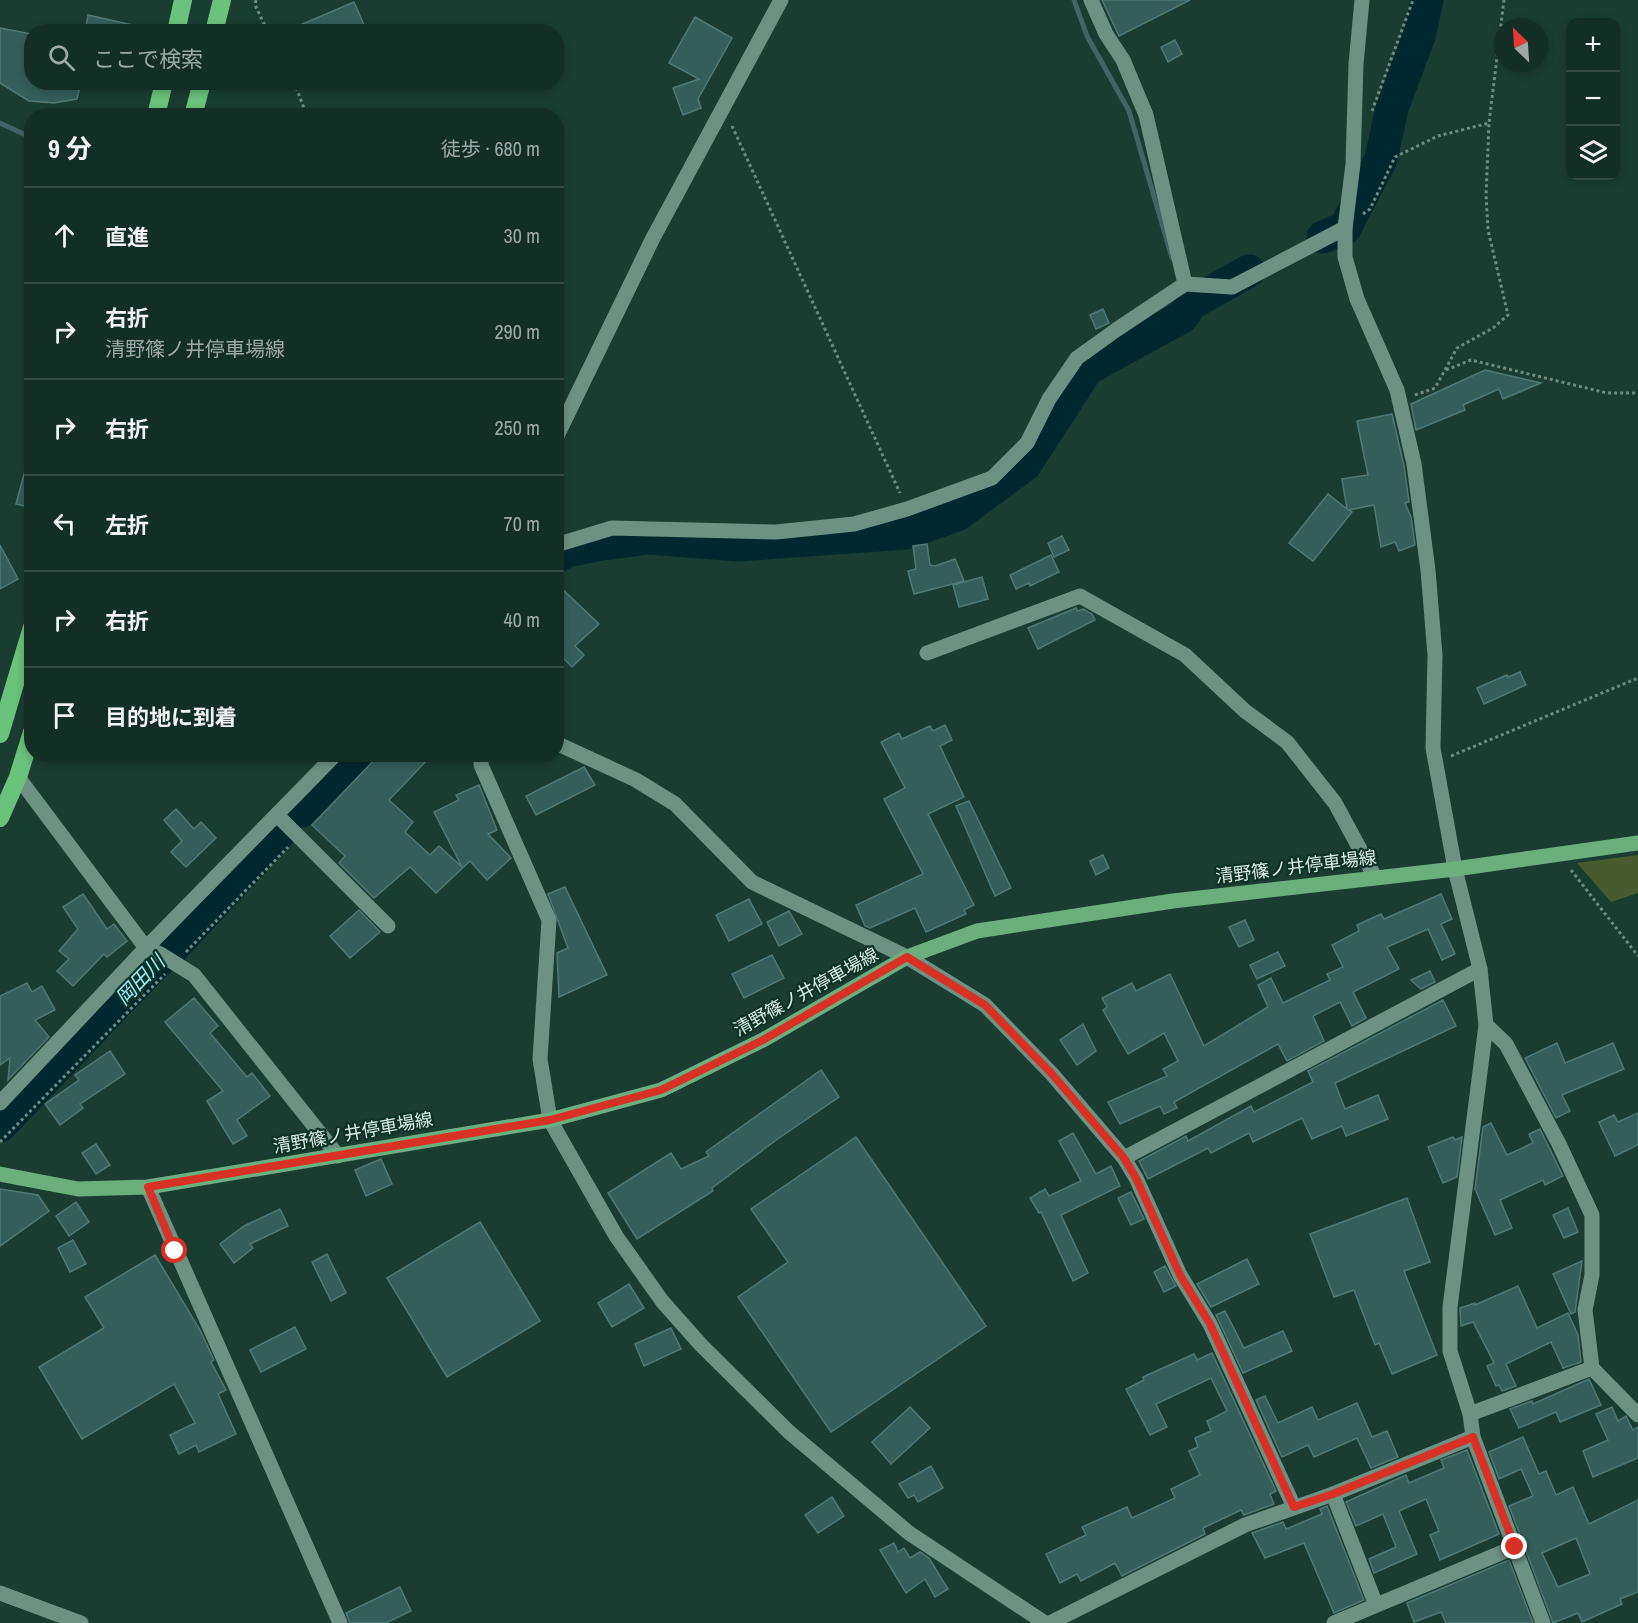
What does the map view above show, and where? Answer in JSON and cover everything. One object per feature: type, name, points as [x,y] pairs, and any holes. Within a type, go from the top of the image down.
[{"type":"highway","points":[[178,24],[183,0]]},
{"type":"highway","points":[[216,24],[222,0]]},
{"type":"highway","points":[[158,108],[162,90]]},
{"type":"highway","points":[[196,108],[200,90]]},
{"type":"highway","points":[[0,734],[24,654]]},
{"type":"highway","points":[[0,818],[24,758]]},
{"type":"main road","name":"清野篠ノ井停車場線","points":[[0,1174],[78,1189],[148,1187],[550,1120],[661,1090],[763,1040],[907,957],[977,931],[1173,901],[1455,869],[1638,843]]},
{"type":"street","points":[[564,422],[653,238],[782,0]]},
{"type":"street","points":[[1091,0],[1106,34],[1123,60],[1146,115],[1185,284]]},
{"type":"street","points":[[1362,0],[1356,64],[1354,134],[1345,228],[1345,257],[1357,299],[1399,401],[1414,464],[1428,570],[1435,655],[1433,748],[1455,869],[1480,969],[1486,1026],[1450,1307],[1450,1351],[1470,1414],[1473,1437],[1543,1623]]},
{"type":"street","points":[[564,543],[612,528],[776,532],[854,524],[907,509],[992,478],[1027,443],[1049,399],[1077,358],[1185,284],[1232,287],[1345,228]]},
{"type":"street","points":[[927,653],[1080,596],[1185,655],[1245,711],[1287,742],[1335,803],[1375,877]]},
{"type":"street","points":[[564,747],[636,780],[675,804],[752,882],[907,957],[985,1005],[1052,1074],[1124,1158],[1136,1178],[1180,1275],[1210,1324],[1294,1507]]},
{"type":"street","points":[[0,1103],[163,956],[277,815],[328,762]]},
{"type":"street","points":[[481,762],[549,920],[540,1059],[550,1120],[616,1236],[662,1301],[701,1345],[789,1432],[909,1533],[1045,1623]]},
{"type":"street","points":[[18,777],[163,956],[194,975],[338,1156]]},
{"type":"street","points":[[277,815],[388,926]]},
{"type":"street","points":[[1124,1158],[1480,969]]},
{"type":"street","points":[[1486,1026],[1506,1044],[1559,1144],[1592,1215],[1592,1275],[1585,1311],[1592,1368],[1638,1415]]},
{"type":"street","points":[[148,1187],[340,1623]]},
{"type":"street","points":[[1470,1414],[1592,1368]]},
{"type":"street","points":[[1050,1623],[1245,1525],[1333,1494],[1473,1437]]},
{"type":"street","points":[[1333,1494],[1376,1605]]},
{"type":"street","points":[[1334,1623],[1515,1547]]},
{"type":"street","points":[[0,1593],[81,1623]]},
{"type":"path","points":[[256,0],[255,5],[264,24]]},
{"type":"path","points":[[1354,134],[1372,111],[1413,0]]},
{"type":"path","points":[[1399,401],[1435,388],[1457,348],[1493,328],[1508,315],[1488,230],[1486,195],[1489,123],[1504,0]]},
{"type":"path","points":[[297,90],[303,108]]},
{"type":"path","points":[[718,117],[735,127],[907,509]]},
{"type":"path","points":[[1345,228],[1370,209],[1395,156],[1438,136],[1489,123]]},
{"type":"path","points":[[1444,371],[1471,360],[1607,393],[1638,393]]},
{"type":"path","points":[[1436,763],[1638,678]]},
{"type":"path","points":[[0,1142],[163,956],[298,836]]},
{"type":"path","points":[[1559,854],[1638,956]]},
{"type":"green space","points":[[1638,855],[1638,893],[1611,902],[1577,863]]},
{"type":"building","points":[[1102,0],[1190,0],[1119,36]]},
{"type":"building","points":[[354,2],[364,24],[303,24]]},
{"type":"building","points":[[88,15],[128,24],[86,24]]},
{"type":"building","points":[[695,17],[732,38],[698,99],[701,108],[683,115],[673,88],[699,79],[669,63]]},
{"type":"building","points":[[0,28],[24,32],[24,90],[79,90],[77,99],[54,103],[29,101],[0,83]]},
{"type":"building","points":[[1175,40],[1182,54],[1168,62],[1161,47]]},
{"type":"building","points":[[1103,309],[1109,323],[1096,329],[1090,315]]},
{"type":"building","points":[[1485,370],[1541,383],[1503,399],[1499,389],[1463,405],[1465,410],[1416,430],[1411,404]]},
{"type":"building","points":[[1392,414],[1404,466],[1409,502],[1405,503],[1411,517],[1415,545],[1399,551],[1395,542],[1381,547],[1374,505],[1349,510],[1352,512],[1313,561],[1289,543],[1328,494],[1347,509],[1342,479],[1368,475],[1357,421]]},
{"type":"building","points":[[24,474],[24,506],[16,504]]},
{"type":"building","points":[[1062,536],[1069,550],[1054,557],[1048,543]]},
{"type":"building","points":[[927,544],[930,565],[935,566],[955,559],[964,581],[914,594],[908,571],[916,569],[913,546]]},
{"type":"building","points":[[0,545],[18,579],[0,589]]},
{"type":"building","points":[[1051,555],[1059,572],[1030,586],[1029,583],[1016,589],[1010,575]]},
{"type":"building","points":[[982,577],[988,599],[959,607],[953,585]]},
{"type":"building","points":[[564,591],[599,624],[575,646],[584,655],[572,667],[564,659]]},
{"type":"building","points":[[1076,608],[1078,611],[1083,609],[1092,614],[1095,620],[1038,649],[1028,628]]},
{"type":"building","points":[[1520,672],[1526,685],[1484,704],[1477,688]]},
{"type":"building","points":[[945,725],[952,740],[940,746],[964,797],[928,814],[974,905],[964,910],[966,914],[926,932],[915,908],[870,928],[865,926],[856,905],[923,874],[884,799],[905,788],[881,742],[899,733],[902,739],[930,726],[933,731]]},
{"type":"building","points":[[372,762],[425,762],[389,800],[413,822],[405,832],[430,855],[439,846],[462,867],[434,812],[459,800],[456,795],[479,785],[497,830],[488,834],[511,858],[487,880],[470,861],[436,893],[410,867],[374,898],[339,863],[345,856],[312,825]]},
{"type":"building","points":[[584,767],[595,785],[536,815],[526,796]]},
{"type":"building","points":[[969,801],[1011,888],[995,896],[956,806]]},
{"type":"building","points":[[176,809],[194,829],[201,822],[216,838],[186,867],[171,852],[182,841],[164,820]]},
{"type":"building","points":[[1103,855],[1109,868],[1096,875],[1090,861]]},
{"type":"building","points":[[565,887],[607,975],[559,997],[557,953],[568,948],[548,894]]},
{"type":"building","points":[[83,894],[107,929],[114,924],[127,941],[107,957],[104,954],[73,986],[57,971],[69,959],[59,951],[78,929],[63,907]]},
{"type":"building","points":[[1441,894],[1452,919],[1441,924],[1455,954],[1442,960],[1428,929],[1387,947],[1399,969],[1353,992],[1366,1018],[1352,1026],[1340,1002],[1313,1016],[1324,1041],[1287,1061],[1278,1044],[1174,1102],[1177,1108],[1164,1114],[1160,1106],[1120,1124],[1108,1102],[1167,1076],[1163,1069],[1178,1061],[1164,1033],[1128,1054],[1103,1010],[1107,1007],[1102,998],[1132,983],[1136,991],[1170,974],[1204,1046],[1268,1007],[1258,985],[1271,978],[1283,1003],[1330,980],[1327,974],[1343,967],[1332,945],[1359,931],[1357,925],[1381,914],[1384,919]]},
{"type":"building","points":[[749,899],[762,924],[729,941],[716,915]]},
{"type":"building","points":[[359,910],[380,932],[350,958],[330,936]]},
{"type":"building","points":[[789,911],[802,934],[779,946],[767,922]]},
{"type":"building","points":[[1245,920],[1254,940],[1239,947],[1229,927]]},
{"type":"building","points":[[1278,952],[1285,966],[1257,979],[1250,965]]},
{"type":"building","points":[[772,955],[784,978],[744,998],[732,974]]},
{"type":"building","points":[[1430,971],[1435,982],[1421,989],[1411,980]]},
{"type":"building","points":[[27,983],[32,992],[42,986],[55,1010],[35,1020],[49,1037],[8,1080],[10,1058],[0,1065],[0,996]]},
{"type":"building","points":[[194,998],[218,1026],[210,1033],[247,1077],[252,1073],[270,1096],[237,1120],[247,1136],[233,1144],[207,1101],[223,1091],[165,1022]]},
{"type":"building","points":[[1443,1000],[1456,1026],[1335,1083],[1345,1109],[1378,1095],[1388,1119],[1346,1136],[1342,1126],[1312,1139],[1302,1118],[1253,1142],[1249,1133],[1211,1153],[1208,1148],[1148,1179],[1139,1161],[1186,1136],[1188,1141],[1251,1106],[1254,1112],[1313,1082],[1308,1071]]},
{"type":"building","points":[[1083,1024],[1096,1051],[1077,1065],[1060,1040]]},
{"type":"building","points":[[1557,1043],[1565,1063],[1613,1043],[1624,1069],[1562,1095],[1570,1111],[1556,1118],[1525,1058]]},
{"type":"building","points":[[110,1051],[125,1074],[80,1104],[83,1108],[60,1125],[45,1104],[79,1080],[75,1075]]},
{"type":"building","points":[[821,1070],[839,1097],[779,1138],[712,1188],[713,1191],[637,1239],[608,1193],[671,1153],[681,1169],[709,1156],[706,1152]]},
{"type":"building","points":[[1638,1113],[1638,1145],[1615,1156],[1599,1122],[1614,1115],[1618,1122]]},
{"type":"building","points":[[1491,1123],[1507,1155],[1533,1143],[1529,1134],[1540,1129],[1563,1176],[1545,1185],[1543,1180],[1500,1200],[1512,1228],[1495,1235],[1475,1189],[1483,1127]]},
{"type":"building","points":[[1073,1133],[1096,1174],[1111,1166],[1120,1186],[1061,1215],[1088,1273],[1073,1281],[1041,1212],[1039,1213],[1030,1198],[1045,1189],[1049,1196],[1081,1181],[1059,1141]]},
{"type":"building","points":[[856,1137],[986,1326],[831,1432],[738,1297],[788,1262],[751,1209]]},
{"type":"building","points":[[1453,1137],[1455,1140],[1462,1137],[1457,1177],[1443,1183],[1428,1147]]},
{"type":"building","points":[[96,1144],[110,1165],[96,1174],[82,1153]]},
{"type":"building","points":[[381,1159],[392,1184],[366,1196],[355,1170]]},
{"type":"building","points":[[0,1189],[38,1195],[49,1211],[0,1246]]},
{"type":"building","points":[[1131,1192],[1144,1219],[1131,1225],[1118,1198]]},
{"type":"building","points":[[1407,1198],[1430,1262],[1404,1271],[1437,1355],[1392,1374],[1379,1343],[1375,1345],[1354,1290],[1334,1297],[1310,1234]]},
{"type":"building","points":[[76,1202],[89,1222],[69,1236],[56,1216]]},
{"type":"building","points":[[1568,1208],[1578,1232],[1564,1238],[1553,1215]]},
{"type":"building","points":[[280,1209],[288,1226],[250,1244],[253,1248],[234,1263],[220,1244],[244,1226]]},
{"type":"building","points":[[480,1222],[540,1321],[447,1377],[387,1278]]},
{"type":"building","points":[[73,1240],[86,1264],[70,1272],[58,1248]]},
{"type":"building","points":[[327,1254],[346,1293],[331,1301],[312,1262]]},
{"type":"building","points":[[155,1255],[200,1330],[214,1360],[211,1362],[226,1390],[218,1394],[236,1434],[199,1452],[196,1445],[179,1454],[170,1435],[195,1423],[174,1384],[82,1439],[39,1367],[104,1328],[85,1297]]},
{"type":"building","points":[[1247,1259],[1259,1284],[1211,1307],[1197,1284]]},
{"type":"building","points":[[1582,1261],[1575,1312],[1571,1314],[1553,1274]]},
{"type":"building","points":[[1165,1266],[1176,1286],[1164,1292],[1154,1272]]},
{"type":"building","points":[[629,1284],[644,1308],[612,1327],[598,1303]]},
{"type":"building","points":[[1518,1286],[1537,1328],[1568,1313],[1578,1335],[1581,1362],[1563,1368],[1551,1342],[1506,1364],[1516,1386],[1502,1391],[1499,1385],[1496,1386],[1487,1366],[1494,1363],[1473,1322],[1461,1326],[1460,1308],[1475,1303],[1475,1305]]},
{"type":"building","points":[[1225,1311],[1244,1348],[1283,1331],[1292,1351],[1243,1373],[1216,1315]]},
{"type":"building","points":[[295,1327],[306,1349],[261,1372],[250,1350]]},
{"type":"building","points":[[671,1328],[681,1349],[644,1366],[635,1344]]},
{"type":"building","points":[[1212,1353],[1276,1491],[1270,1494],[1274,1504],[1244,1515],[1241,1510],[1203,1528],[1205,1534],[1122,1576],[1115,1563],[1081,1581],[1077,1574],[1060,1583],[1046,1554],[1086,1535],[1082,1527],[1127,1507],[1132,1518],[1175,1498],[1171,1489],[1200,1475],[1189,1451],[1198,1447],[1195,1438],[1211,1431],[1207,1421],[1227,1411],[1211,1378],[1156,1404],[1167,1427],[1150,1435],[1126,1389],[1144,1380],[1143,1377],[1194,1354],[1197,1360]]},
{"type":"building","points":[[1589,1379],[1601,1405],[1560,1422],[1556,1412],[1519,1428],[1510,1409],[1532,1401],[1533,1404]]},
{"type":"building","points":[[1265,1396],[1278,1423],[1312,1407],[1318,1420],[1357,1403],[1372,1437],[1387,1431],[1398,1457],[1371,1468],[1357,1438],[1314,1457],[1308,1445],[1282,1457],[1256,1400]]},
{"type":"building","points":[[910,1407],[930,1428],[891,1464],[872,1442]]},
{"type":"building","points":[[1612,1407],[1618,1421],[1626,1416],[1633,1430],[1638,1427],[1638,1458],[1593,1477],[1583,1451],[1608,1440],[1596,1414]]},
{"type":"building","points":[[1523,1437],[1539,1474],[1546,1471],[1556,1495],[1573,1487],[1589,1524],[1638,1500],[1638,1592],[1620,1599],[1622,1604],[1582,1622],[1578,1613],[1553,1623],[1509,1506],[1533,1496],[1521,1469],[1499,1479],[1489,1452]],"holes":[[[1576,1538],[1590,1574],[1558,1587],[1542,1553]]]},
{"type":"building","points":[[1467,1450],[1499,1534],[1440,1560],[1430,1535],[1439,1531],[1426,1499],[1399,1511],[1417,1554],[1374,1573],[1369,1559],[1396,1547],[1383,1514],[1356,1526],[1346,1502],[1406,1475],[1409,1483],[1444,1468],[1441,1460]]},
{"type":"building","points":[[931,1466],[943,1488],[918,1502],[914,1495],[908,1498],[899,1484]]},
{"type":"building","points":[[832,1497],[844,1516],[818,1533],[805,1515]]},
{"type":"building","points":[[1327,1506],[1364,1600],[1334,1613],[1304,1543],[1265,1558],[1252,1533],[1283,1522],[1286,1529],[1322,1514],[1320,1509]]},
{"type":"building","points":[[894,1543],[898,1552],[904,1548],[910,1558],[920,1552],[929,1558],[948,1589],[935,1597],[925,1579],[906,1593],[880,1550]]},
{"type":"building","points":[[1509,1560],[1533,1623],[1446,1623],[1441,1612],[1414,1622],[1407,1603]]},
{"type":"building","points":[[400,1587],[411,1611],[386,1623],[350,1623],[346,1613]]},
{"type":"waterway","points":[[1074,0],[1087,36],[1129,111],[1172,258]]},
{"type":"waterway","points":[[1323,237],[1345,228],[1381,159],[1392,108],[1419,36],[1427,0]]},
{"type":"waterway","points":[[0,123],[24,134]]},
{"type":"waterway","points":[[564,553],[596,545],[649,538],[738,545],[906,533],[957,515],[1025,465],[1087,369],[1182,317],[1192,303],[1249,271]]},
{"type":"waterway","name":"岡田川","points":[[301,811],[349,762]]},
{"type":"waterway","name":"岡田川","points":[[0,1126],[169,952],[279,834]]},
{"type":"route","points":[[175,1251],[148,1187],[550,1120],[661,1090],[763,1040],[907,957],[985,1005],[1052,1074],[1124,1158],[1136,1178],[1180,1275],[1210,1324],[1294,1507],[1333,1494],[1473,1437],[1515,1547]]}]
